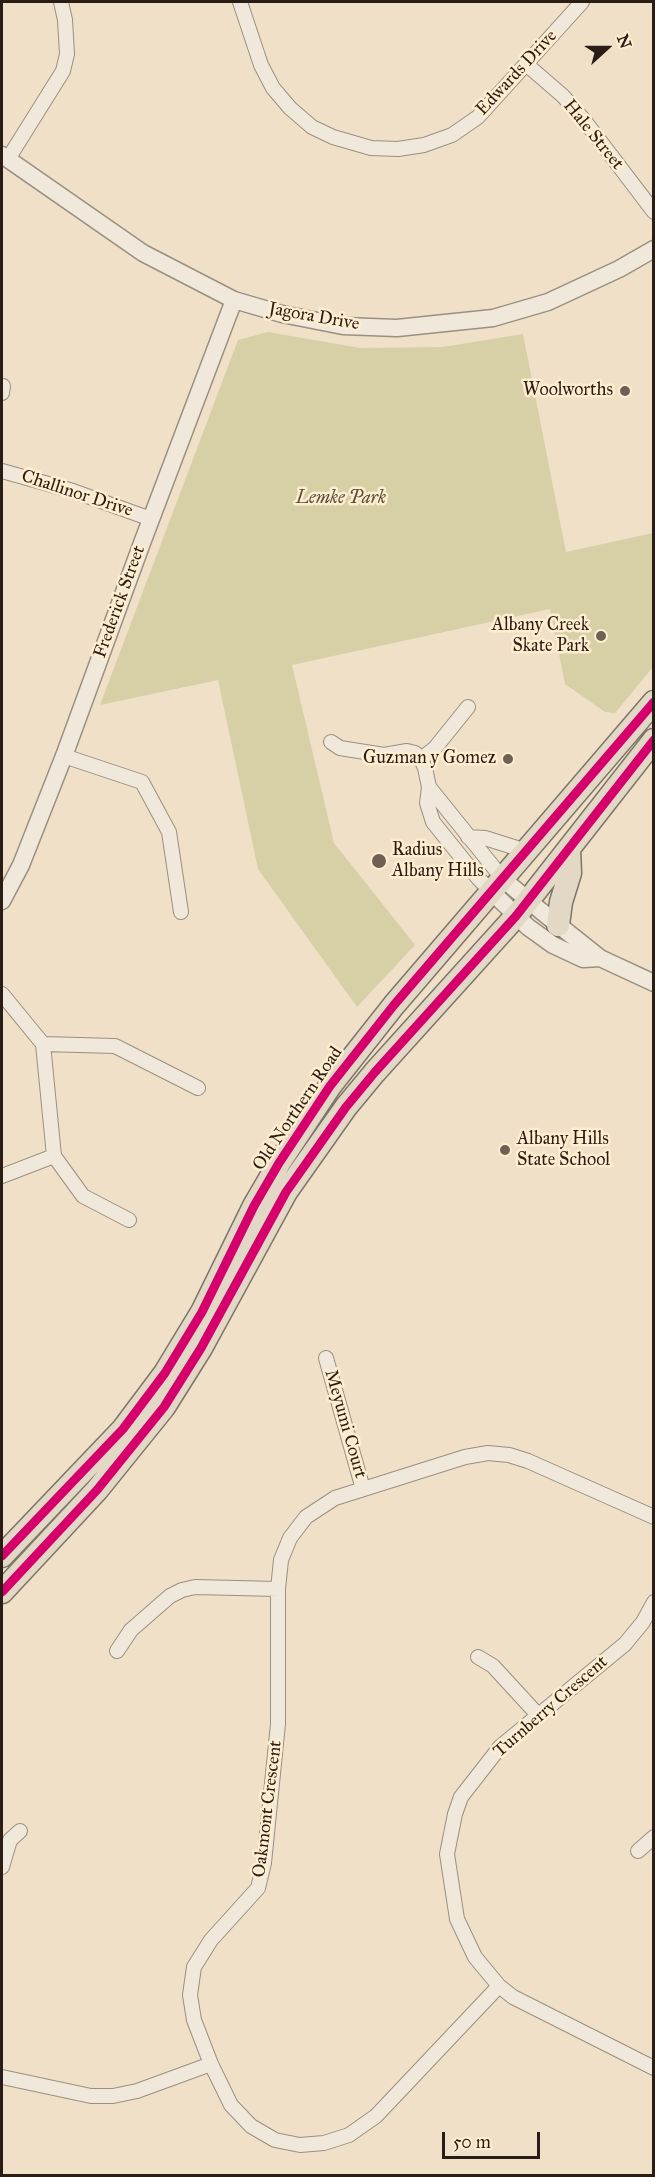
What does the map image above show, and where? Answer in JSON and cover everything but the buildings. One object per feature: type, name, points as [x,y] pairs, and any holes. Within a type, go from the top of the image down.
[{"type":"highway","name":"Old Northern Road","points":[[2,1556],[102,1451],[165,1373],[202,1312],[254,1206],[279,1163],[330,1086],[394,1005],[654,702]]},
{"type":"highway","name":"Old Northern Road","points":[[2,1592],[97,1490],[164,1407],[196,1358],[286,1192],[346,1107],[522,908],[651,749]]},
{"type":"highway","points":[[558,925],[561,902],[570,873],[569,849]]},
{"type":"street","points":[[5,157],[63,71],[66,54],[65,20],[61,2]]},
{"type":"street","name":"Edwards Drive","points":[[240,2],[261,65],[273,88],[290,108],[312,126],[333,137],[371,148],[398,149],[424,145],[452,135],[478,117],[582,2]]},
{"type":"street","name":"Hale Street","points":[[526,64],[563,96],[584,120],[654,212]]},
{"type":"street","name":"Jagora Drive","points":[[5,157],[143,253],[234,300],[282,315],[343,326],[397,328],[494,318],[548,302],[619,269],[654,249]]},
{"type":"street","name":"Frederick Street","points":[[2,901],[21,865],[64,756],[234,300]]},
{"type":"street","name":"Challinor Drive","points":[[2,471],[73,491],[151,519]]},
{"type":"street","points":[[421,759],[435,748],[468,707]]},
{"type":"street","points":[[330,742],[340,748],[384,756],[406,751],[415,753],[421,759],[429,787],[468,837],[498,885],[522,908],[535,932],[583,960],[600,958]]},
{"type":"street","points":[[64,756],[142,782],[169,832],[181,912]]},
{"type":"street","points":[[429,787],[427,803],[433,822],[478,878],[498,885]]},
{"type":"street","points":[[468,837],[485,838],[526,851]]},
{"type":"street","points":[[522,908],[558,925],[600,958],[654,983]]},
{"type":"street","points":[[2,994],[43,1044],[54,1156],[83,1196],[129,1221]]},
{"type":"street","points":[[43,1044],[115,1046],[198,1088]]},
{"type":"street","points":[[2,1176],[54,1156]]},
{"type":"street","name":"Meyumi Court","points":[[326,1358],[363,1489]]},
{"type":"street","name":"Oakmont Crescent","points":[[499,1986],[376,2116],[349,2134],[324,2143],[300,2145],[275,2140],[251,2126],[231,2105],[211,2064],[194,2020],[190,1995],[194,1967],[212,1940],[258,1888],[264,1863],[278,1724],[278,1589],[281,1560],[290,1538],[306,1517],[335,1498],[465,1457],[488,1453],[509,1455],[528,1461],[654,1517]]},
{"type":"street","points":[[117,1651],[131,1630],[170,1596],[182,1590],[195,1587],[278,1589]]},
{"type":"street","name":"Turnberry Crescent","points":[[654,1602],[643,1622],[625,1644],[500,1747],[461,1797],[447,1854],[450,1886],[457,1918],[475,1957],[499,1986],[513,1997],[654,2068]]},
{"type":"street","points":[[478,1657],[493,1666],[538,1715]]},
{"type":"street","points":[[2,1867],[10,1840],[20,1831]]},
{"type":"street","points":[[638,1851],[654,1837]]},
{"type":"street","points":[[2,2077],[91,2096],[113,2096],[137,2091],[211,2064]]},
{"type":"green space","name":"Lemke Park","points":[[268,332],[360,348],[443,347],[523,334],[566,552],[653,533],[653,667],[615,713],[605,712],[565,684],[550,609],[292,665],[334,843],[415,945],[357,1007],[258,869],[218,680],[100,705],[238,340]]},
{"type":"cycle path","points":[[2,1556],[123,1429],[165,1373],[202,1312],[254,1206],[279,1163],[330,1086],[394,1005],[654,702]]},
{"type":"cycle path","points":[[2,1592],[97,1490],[164,1407],[201,1348],[286,1192],[346,1107],[516,916],[654,740]]},
{"type":"place","name":"Woolworths","points":[[625,391]]},
{"type":"place","name":"Albany Creek Skate Park","points":[[601,636]]},
{"type":"place","name":"Guzman y Gomez","points":[[508,759]]},
{"type":"place","name":"Radius Albany Hills","points":[[379,861]]},
{"type":"place","name":"Albany Hills State School","points":[[505,1150]]}]
